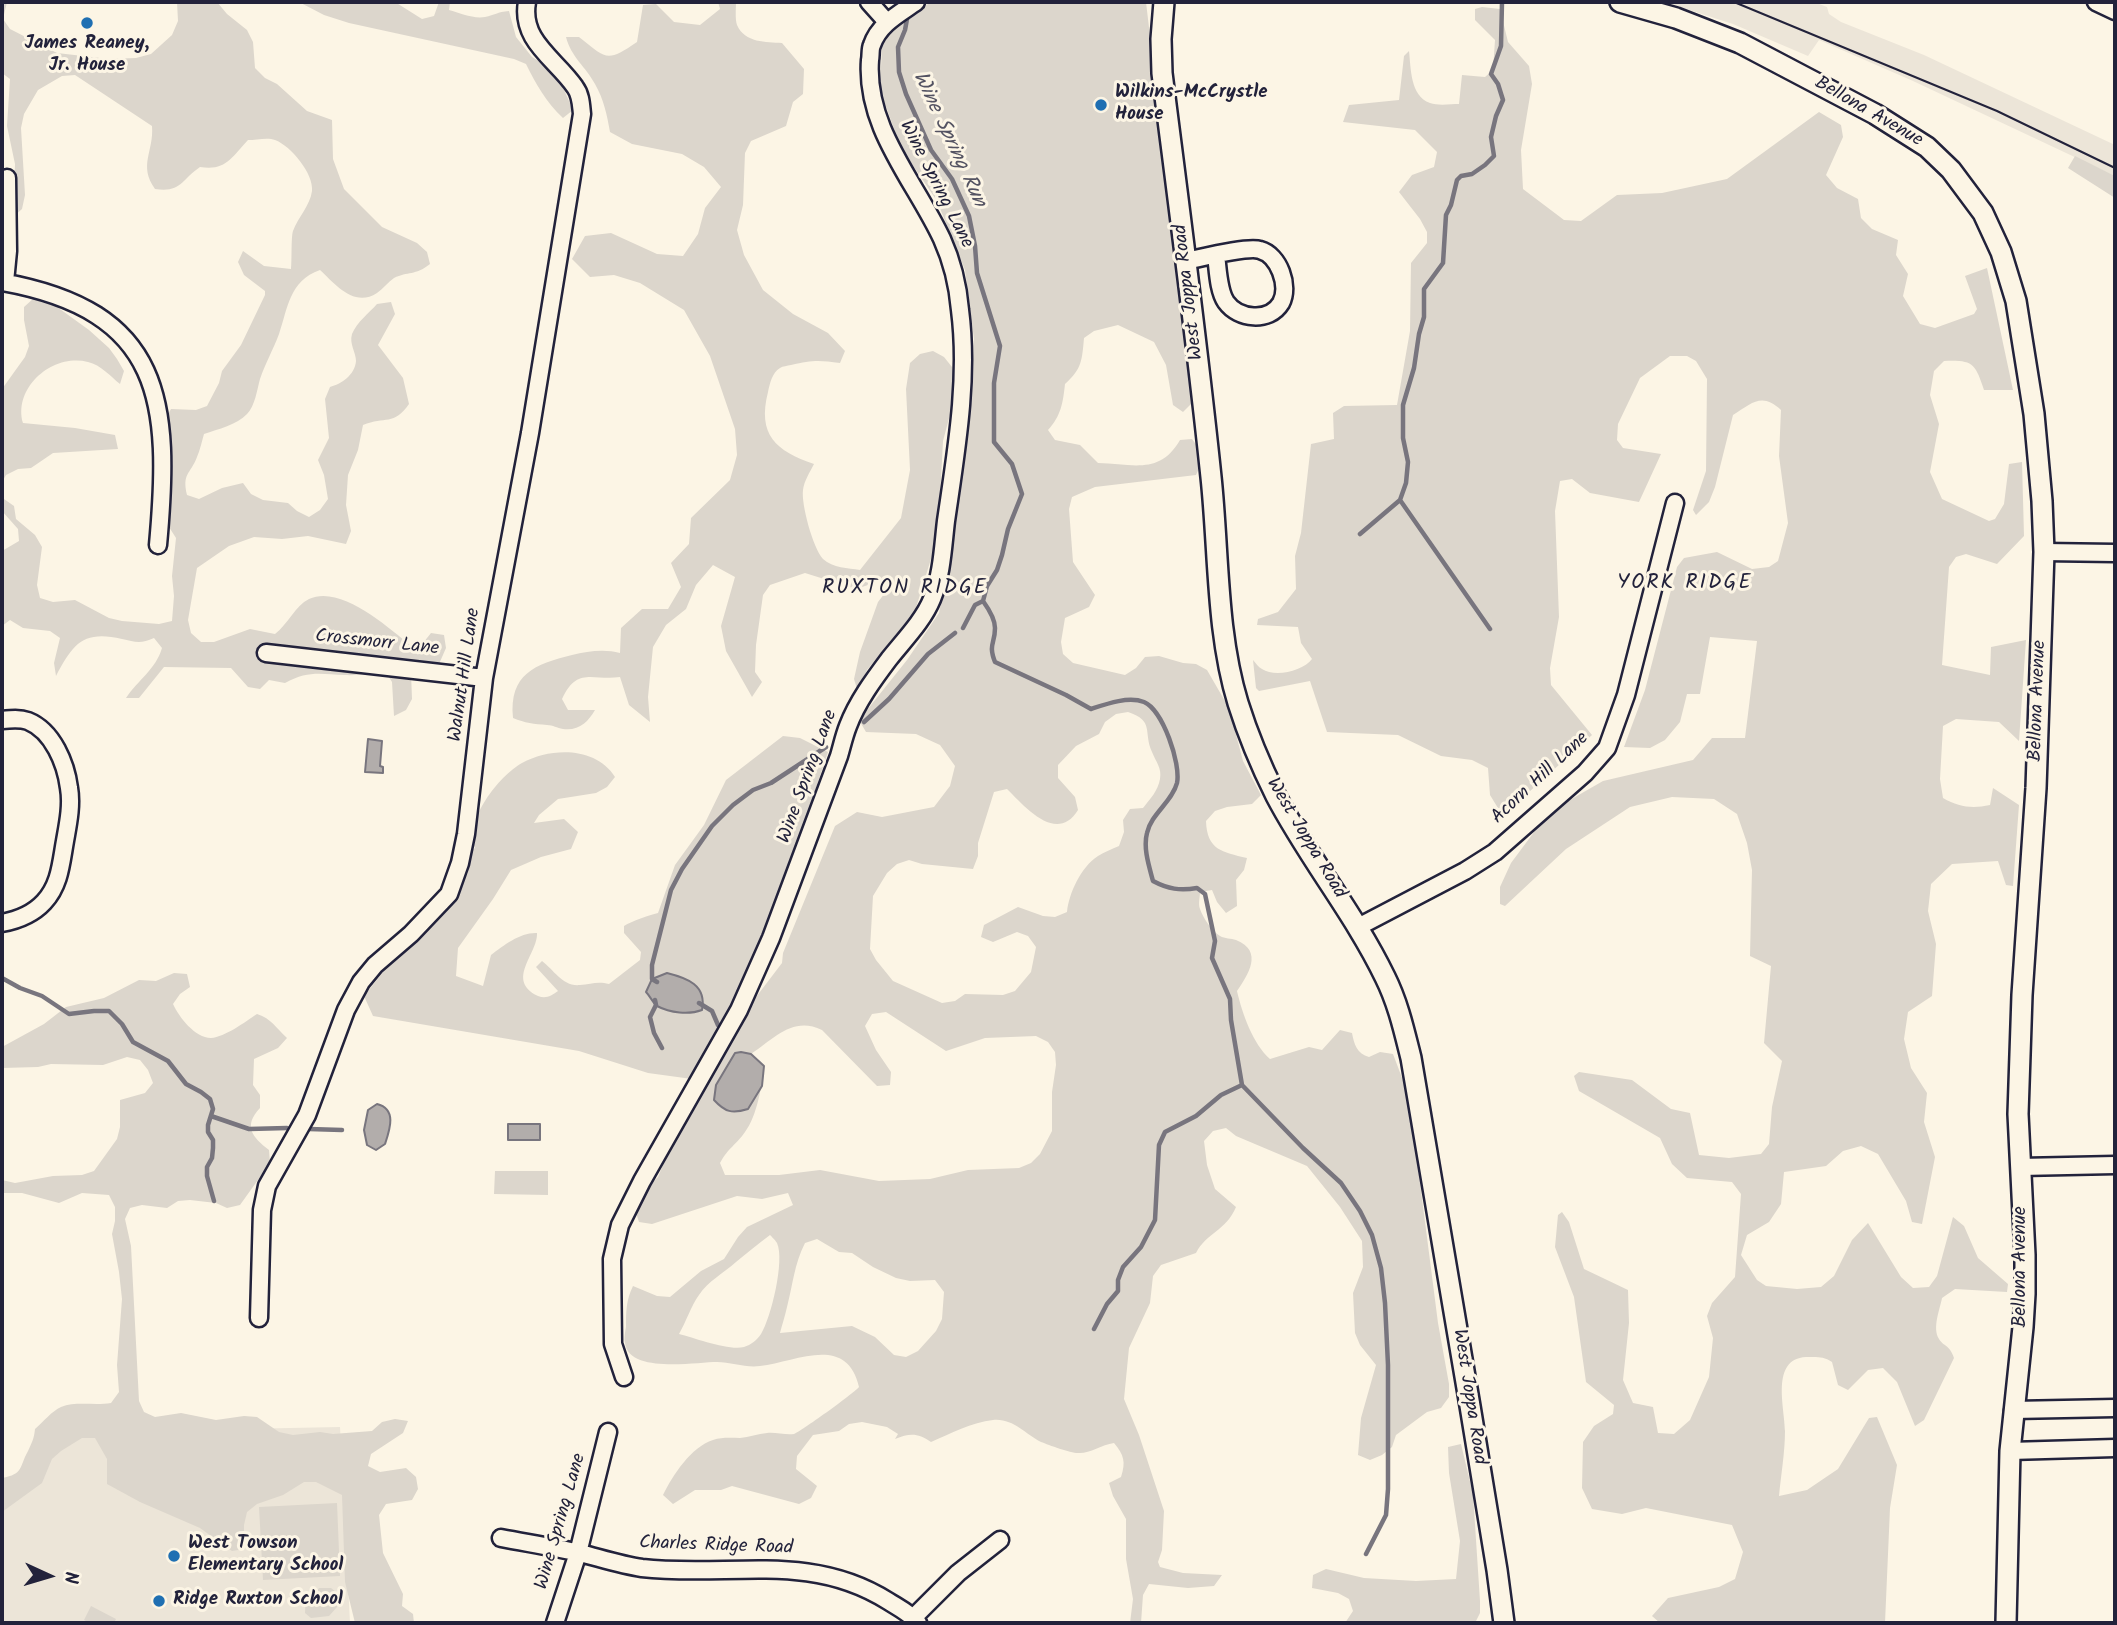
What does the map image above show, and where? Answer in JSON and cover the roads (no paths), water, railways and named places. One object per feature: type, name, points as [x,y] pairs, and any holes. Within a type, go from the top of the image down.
[{"type":"street","name":"Walnut Hill Lane","points":[[259,1318],[262,1210],[267,1185],[307,1115],[346,1010],[361,982],[374,965],[411,934],[449,894],[460,863],[468,821],[484,678],[530,433],[582,114],[581,99],[576,88],[535,41],[528,25],[527,2]]},
{"type":"street","points":[[869,2],[886,22],[916,2]]},
{"type":"street","name":"West Joppa Road","points":[[1164,2],[1162,73],[1216,524],[1222,616],[1232,680],[1247,729],[1277,796],[1358,927],[1394,998],[1403,1023],[1475,1433],[1504,1623]]},
{"type":"street","name":"Bellona Avenue","points":[[1620,2],[1676,18],[1731,39],[1875,114],[1927,147],[1951,170],[1983,213],[2001,252],[2015,301],[2034,414],[2041,478],[2044,552],[2036,774],[2021,1017],[2018,1114],[2025,1294],[2010,1451],[2006,1623]]},
{"type":"street","points":[[2096,2],[2115,10]]},
{"type":"street","name":"Wine Spring Lane","points":[[624,1377],[613,1344],[612,1259],[620,1225],[739,1010],[771,938],[826,793],[847,727],[887,662],[919,621],[932,598],[939,575],[961,394],[963,341],[960,308],[952,265],[942,239],[896,157],[879,122],[872,97],[869,75],[872,45],[886,22]]},
{"type":"street","points":[[7,178],[8,251],[3,282],[59,296],[96,313],[125,339],[154,387],[159,418],[162,481],[158,545]]},
{"type":"street","points":[[1186,261],[1216,255],[1256,248],[1270,253],[1284,279],[1282,302],[1271,314],[1253,317],[1236,312],[1225,301],[1216,255]]},
{"type":"street","name":"Acorn Hill Lane","points":[[1358,927],[1465,871],[1495,852],[1585,773],[1607,748],[1626,695],[1675,503]]},
{"type":"street","points":[[2044,552],[2115,553]]},
{"type":"street","name":"Crossmorr Lane","points":[[266,653],[484,678]]},
{"type":"street","points":[[2,720],[26,720],[38,726],[48,736],[66,769],[70,790],[60,873],[53,890],[28,916],[2,923]]},
{"type":"street","points":[[2020,1167],[2115,1164]]},
{"type":"street","points":[[2013,1410],[2115,1408]]},
{"type":"street","name":"Wine Spring Lane","points":[[555,1623],[578,1553],[608,1432]]},
{"type":"street","points":[[2010,1451],[2115,1447]]},
{"type":"street","name":"Charles Ridge Road","points":[[501,1538],[641,1568],[821,1573],[851,1581],[875,1592],[916,1621]]},
{"type":"street","points":[[916,1621],[958,1573],[1000,1540]]},
{"type":"waterway","points":[[1360,534],[1400,500],[1406,483],[1408,462],[1403,438],[1403,405],[1414,368],[1424,317],[1424,289],[1443,263],[1446,215],[1457,180],[1461,176],[1472,174],[1494,156],[1491,137],[1503,100],[1498,84],[1491,74],[1501,46],[1502,2]]},
{"type":"waterway","name":"Wine Spring Run","points":[[907,19],[898,47],[899,72],[931,150],[952,179],[969,216],[977,273],[1000,346],[994,383],[994,442],[1012,464],[1022,494],[1008,529],[997,570],[987,586],[983,601],[975,605],[963,628]]},
{"type":"waterway","points":[[1400,500],[1490,629]]},
{"type":"waterway","points":[[983,601],[995,625],[992,648],[995,662],[1091,709],[1117,701],[1138,700],[1151,707],[1158,715],[1169,738],[1178,774],[1171,796],[1149,826],[1147,833],[1146,851],[1153,881],[1174,889],[1197,888],[1205,894],[1215,941],[1212,958],[1230,999],[1242,1085],[1341,1183],[1372,1235],[1381,1268],[1385,1303],[1388,1489],[1386,1515],[1366,1554]]},
{"type":"waterway","name":"Wine Spring Run","points":[[864,722],[889,699],[928,654],[955,633]]},
{"type":"waterway","name":"Wine Spring Run","points":[[657,982],[652,979],[652,965],[671,890],[712,826],[753,790],[771,783],[826,747]]},
{"type":"waterway","points":[[2,978],[42,996],[69,1014],[109,1011],[122,1024],[133,1042],[168,1061],[186,1084],[210,1099],[213,1109],[208,1132],[213,1140],[213,1148],[207,1176],[214,1201]]},
{"type":"waterway","points":[[655,1000],[656,1005],[650,1017],[662,1048]]},
{"type":"waterway","name":"Wine Spring Run","points":[[699,1003],[712,1011],[718,1025]]},
{"type":"waterway","points":[[1094,1329],[1107,1304],[1118,1291],[1118,1280],[1123,1267],[1141,1247],[1155,1220],[1159,1145],[1165,1132],[1196,1116],[1221,1095],[1242,1085]]},
{"type":"waterway","points":[[211,1116],[249,1129],[287,1128]]},
{"type":"waterway","points":[[309,1129],[342,1130]]},
{"type":"tram line","points":[[1734,2],[1997,111],[2115,168]]},
{"type":"place","name":"James Reaney, Jr. House","points":[[87,23]]},
{"type":"place","name":"Wilkins-McCrystle House","points":[[1101,105]]},
{"type":"place","name":"West Towson Elementary School","points":[[174,1556]]},
{"type":"place","name":"Ridge Ruxton School","points":[[159,1601]]},
{"type":"district","name":"YORK RIDGE","points":[[1685,584]]},
{"type":"district","name":"RUXTON RIDGE","points":[[905,589]]}]
